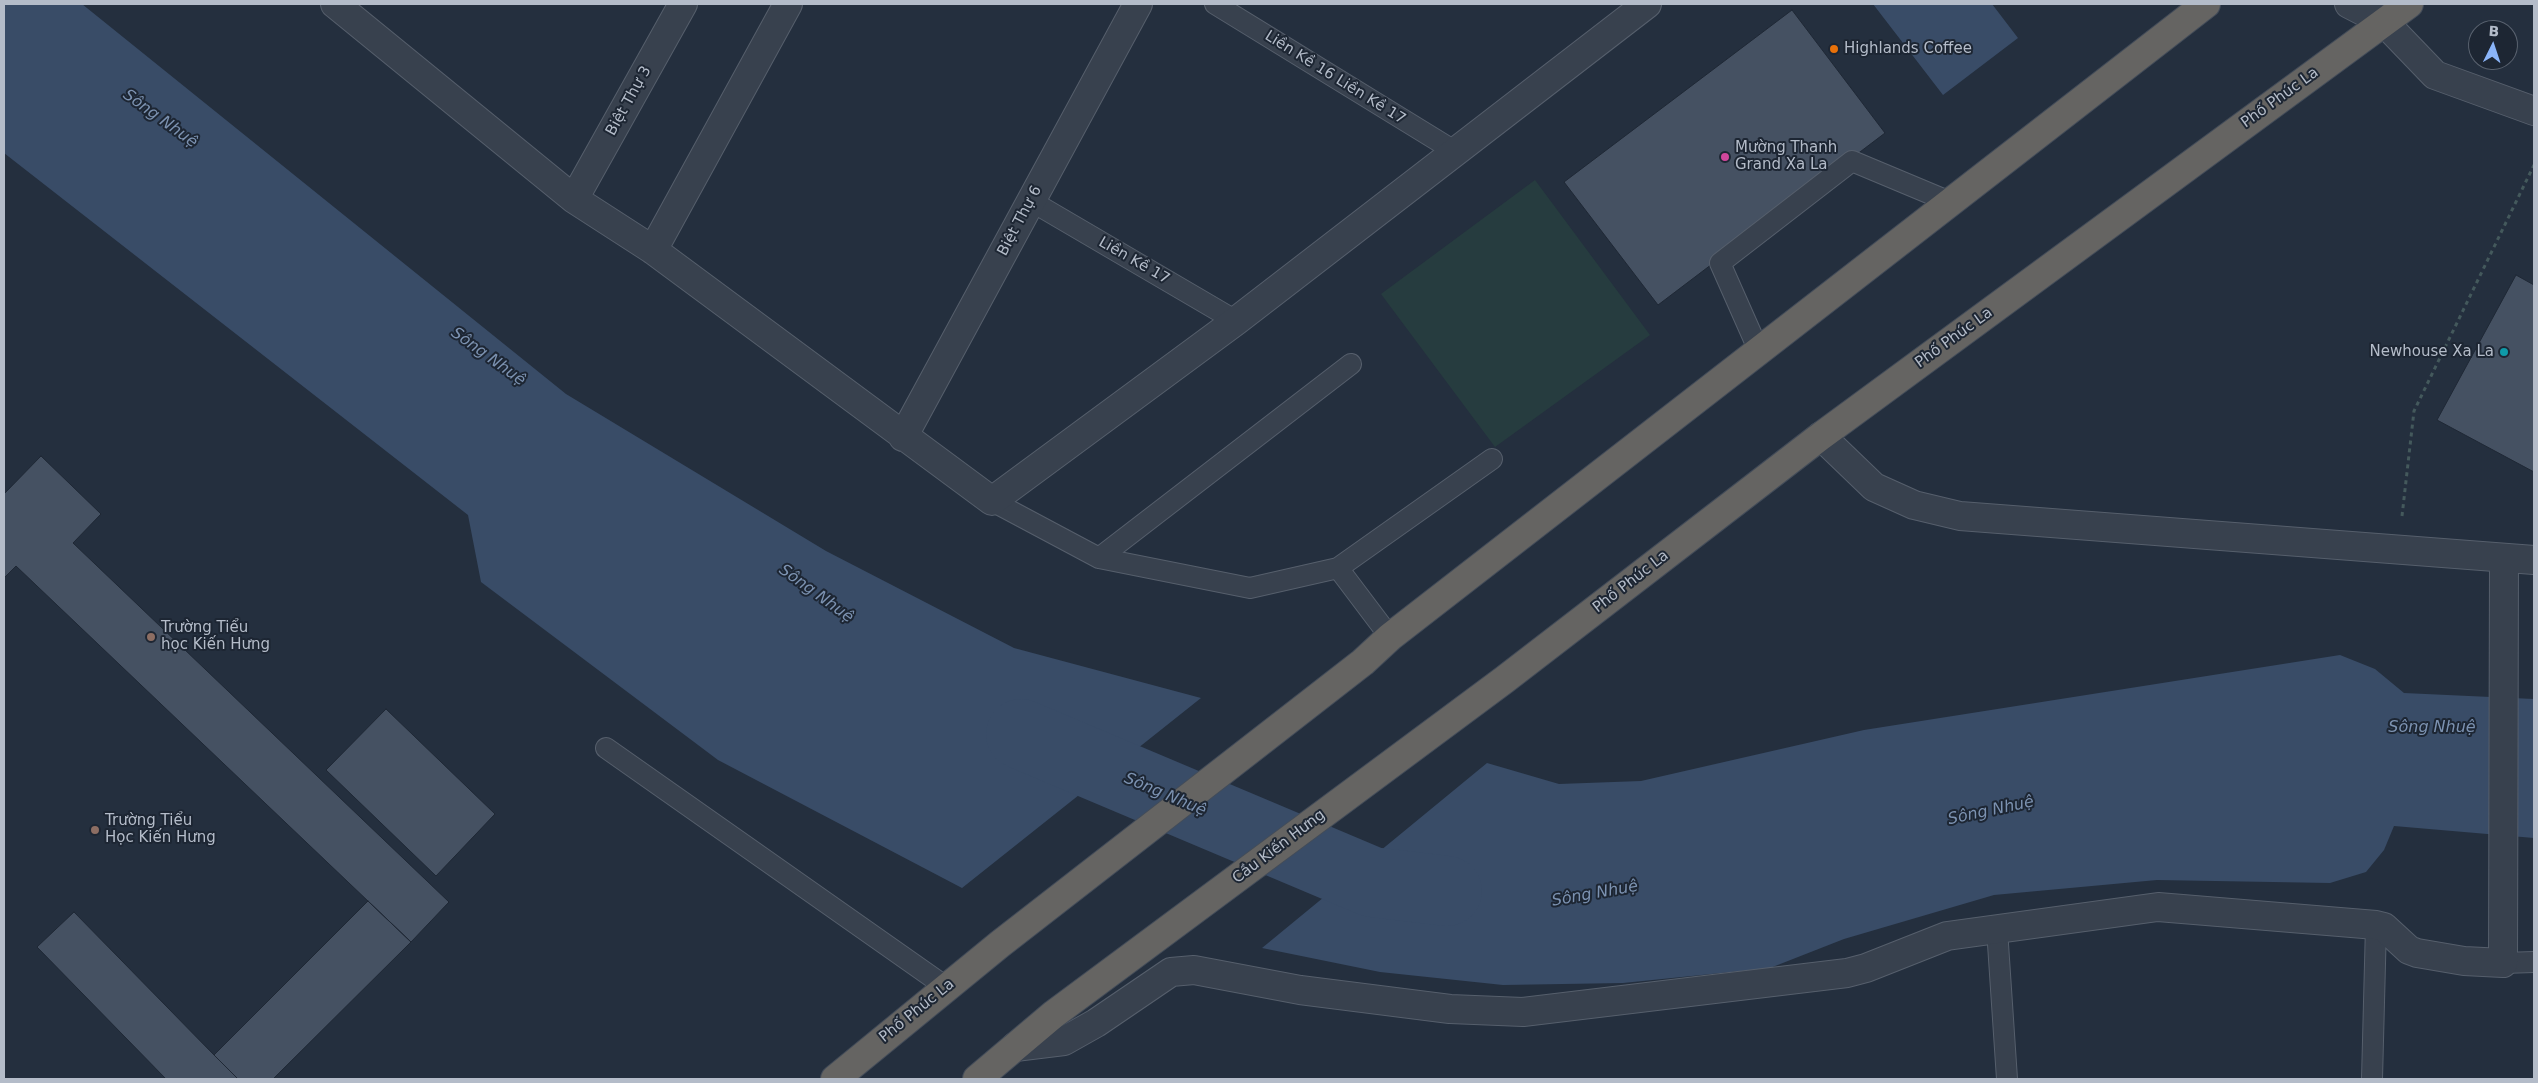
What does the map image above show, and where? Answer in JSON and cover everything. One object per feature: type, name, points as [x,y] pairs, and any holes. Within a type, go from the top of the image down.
[{"type":"highway","points":[[1390,637],[2206,4]]},
{"type":"highway","name":"Phố Phúc La","points":[[1504,680],[1821,436],[2409,4]]},
{"type":"highway","name":"Phố Phúc La","points":[[835,1079],[1000,944],[1363,662],[1390,637]]},
{"type":"highway","name":"Cầu Kiến Hưng","points":[[1015,1047],[1054,1014],[1504,680]]},
{"type":"highway","points":[[977,1079],[1015,1047]]},
{"type":"street","name":"Biệt Thự 3","points":[[574,198],[683,4]]},
{"type":"street","points":[[653,250],[788,4]]},
{"type":"street","name":"Biệt Thự 6","points":[[903,437],[1138,4]]},
{"type":"street","points":[[347,8],[574,198],[653,250],[903,437],[992,501],[1236,321],[1647,4]]},
{"type":"street","points":[[2349,4],[2384,22],[2435,75],[2534,111]]},
{"type":"street","points":[[1821,436],[1874,487],[1914,505],[1960,516],[2534,560]]},
{"type":"street","points":[[1015,1047],[1064,1041],[1096,1023],[1171,972],[1194,970],[1300,990],[1450,1009],[1523,1012],[1847,973],[1866,968],[1947,936],[2158,907],[2376,925],[2384,927],[2409,950],[2417,953],[2464,960],[2503,963],[2504,559]]},
{"type":"lane","name":"Liền Kề 16 Liền Kề 17","points":[[1215,4],[1456,152]]},
{"type":"lane","points":[[1759,351],[1720,263],[1852,161],[1950,202]]},
{"type":"lane","name":"Liền Kề 17","points":[[1031,201],[1236,321]]},
{"type":"lane","points":[[1100,558],[1351,364]]},
{"type":"lane","points":[[992,501],[1100,558],[1250,588],[1338,568],[1492,459]]},
{"type":"lane","points":[[1338,568],[1390,637]]},
{"type":"lane","points":[[606,748],[946,988]]},
{"type":"lane","points":[[2372,1079],[2376,925]]},
{"type":"lane","points":[[1997,928],[2007,1079]]},
{"type":"lane","points":[[2503,963],[2534,962]]},
{"type":"path","points":[[2398,551],[2414,411],[2534,165]]},
{"type":"green space","points":[[1535,180],[1650,335],[1495,447],[1381,294]]},
{"type":"water","points":[[4,4],[82,4],[566,394],[826,551],[1014,648],[1201,698],[962,888],[718,760],[481,582],[468,515],[4,153]]},
{"type":"water","points":[[1873,4],[1992,4],[2018,38],[1943,95]]},
{"type":"water","points":[[2340,655],[2375,669],[2404,693],[2534,699],[2534,838],[2394,826],[2384,850],[2366,872],[2330,883],[2157,880],[1994,895],[1844,939],[1770,968],[1623,983],[1503,985],[1380,972],[1262,948],[1487,763],[1559,784],[1641,781],[1864,730]]},
{"type":"building","name":"Mường Thanh Grand Xa La","points":[[1792,10],[1885,133],[1658,305],[1564,182]]},
{"type":"building","name":"Newhouse Xa La","points":[[2516,275],[2534,285],[2534,472],[2437,420]]},
{"type":"building","points":[[41,456],[101,514],[73,543],[449,902],[411,942],[16,566],[4,578],[4,494]]},
{"type":"building","points":[[386,709],[495,814],[436,876],[326,770]]},
{"type":"building","points":[[368,901],[411,942],[273,1079],[238,1079],[214,1055]]},
{"type":"building","points":[[74,912],[238,1079],[166,1079],[37,947]]},
{"type":"waterway","name":"Sông Nhuệ","points":[[1021,734],[1372,882],[1447,891]]},
{"type":"place","name":"Highlands Coffee","points":[[1834,49]]},
{"type":"place","name":"Mường Thanh Grand Xa La","points":[[1725,157]]},
{"type":"place","name":"Newhouse Xa La","points":[[2504,352]]},
{"type":"place","name":"Trường Tiểu học Kiến Hưng","points":[[151,637]]},
{"type":"place","name":"Trường Tiểu Học Kiến Hưng","points":[[95,830]]}]
